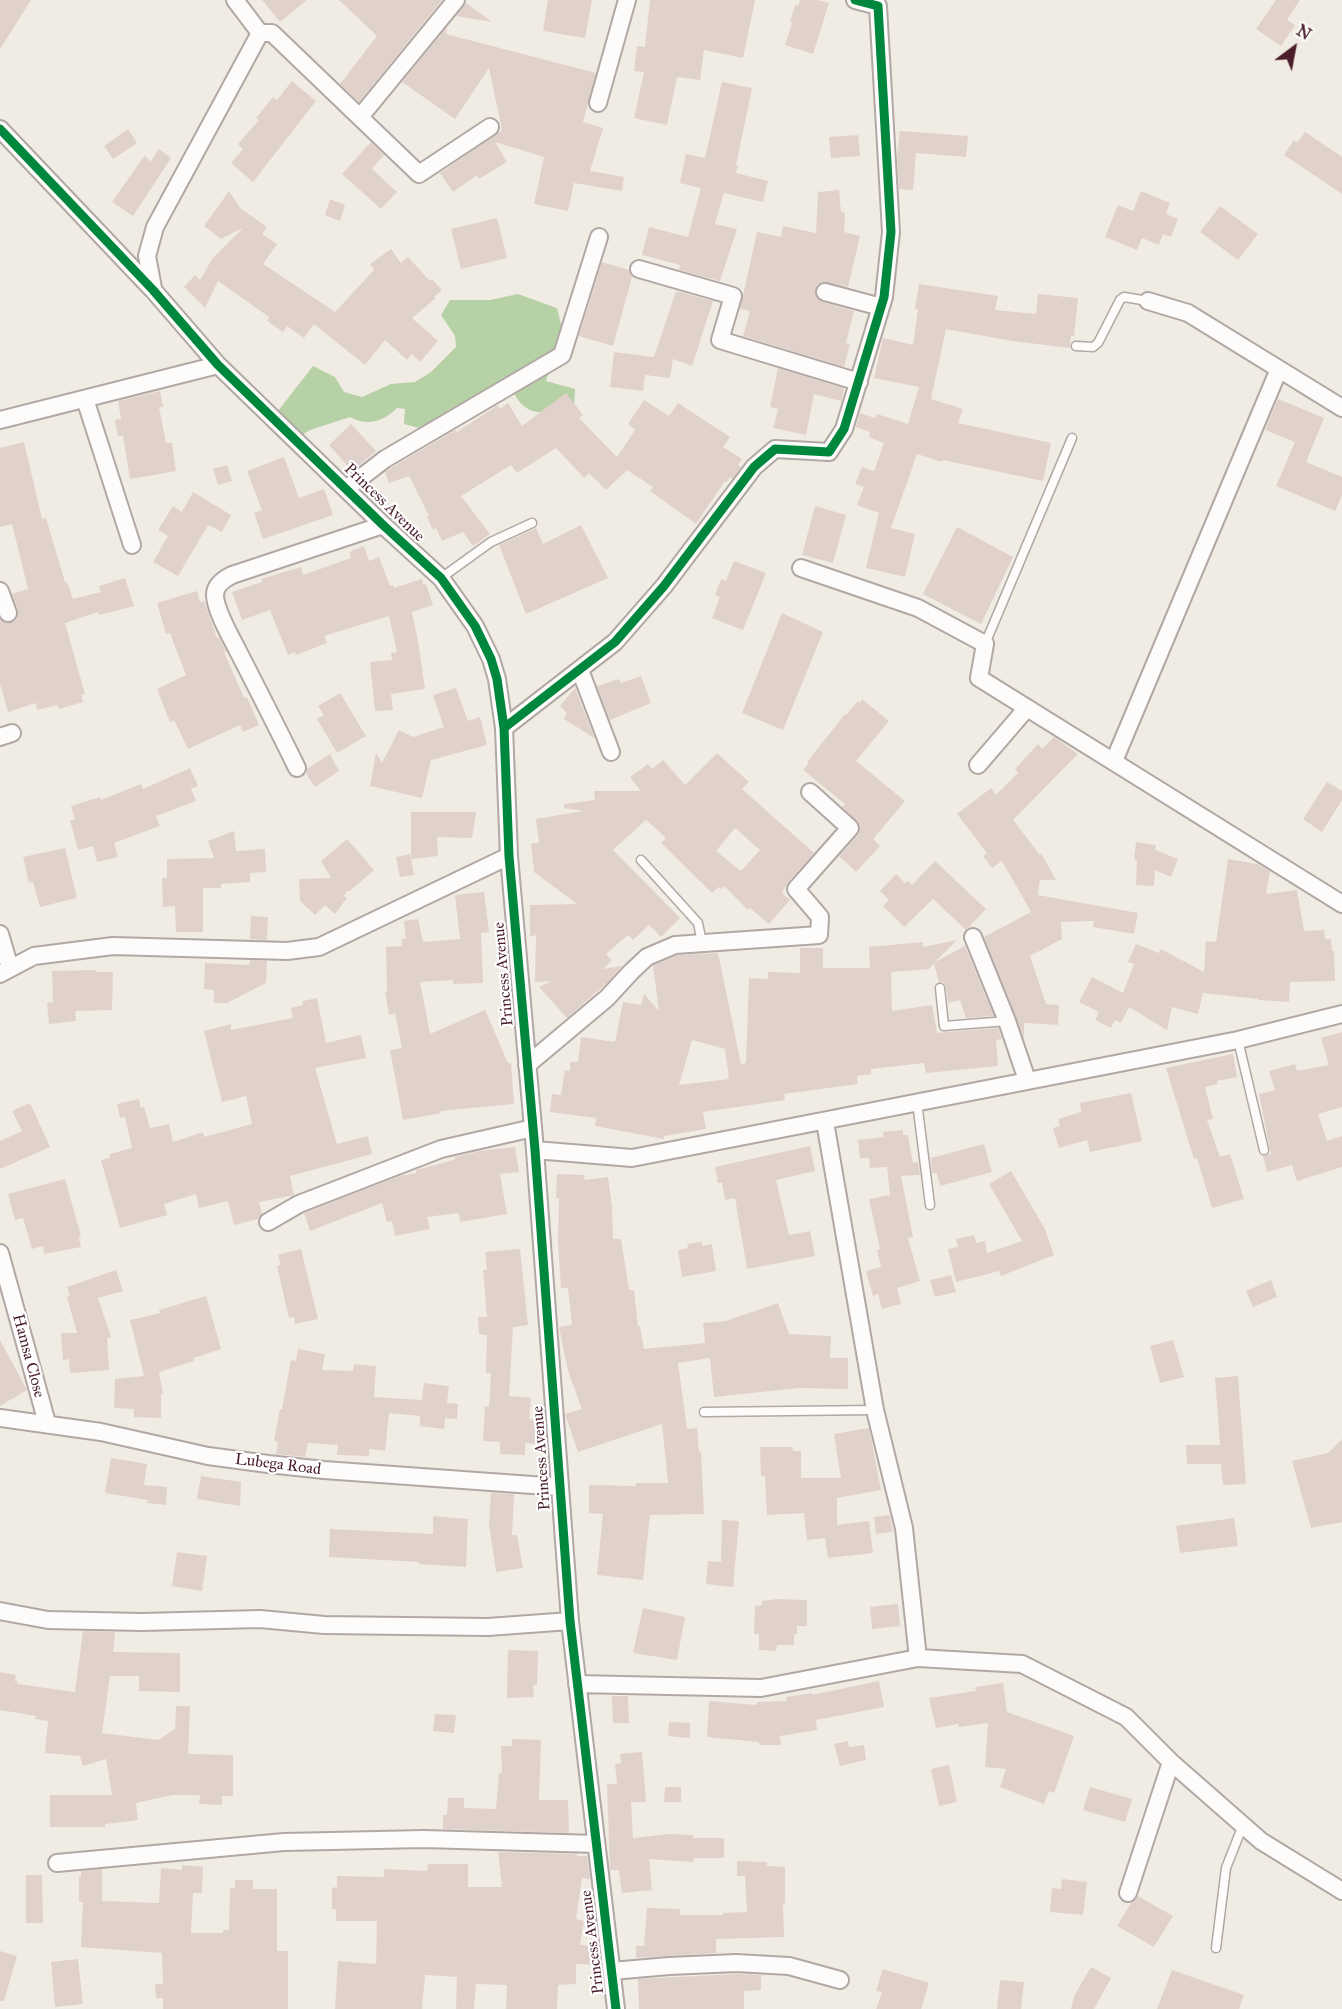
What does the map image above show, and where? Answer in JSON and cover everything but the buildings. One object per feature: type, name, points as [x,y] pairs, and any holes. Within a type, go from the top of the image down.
[{"type":"street","points":[[235,0],[260,33]]},
{"type":"street","points":[[360,117],[456,0]]},
{"type":"street","points":[[598,103],[627,0]]},
{"type":"street","points":[[504,728],[615,642],[664,586],[754,467],[775,449],[829,452],[844,429],[884,297],[891,232],[878,6],[855,0]]},
{"type":"street","points":[[260,33],[272,33],[419,174],[490,127]]},
{"type":"street","points":[[153,290],[147,256],[155,227],[260,33]]},
{"type":"street","name":"Princess Avenue","points":[[0,129],[153,290],[218,365],[441,578],[475,626],[491,659],[497,679],[504,728],[509,856],[535,1150],[570,1621],[616,2009]]},
{"type":"street","points":[[346,489],[385,459],[561,355],[599,237]]},
{"type":"street","points":[[639,268],[733,296],[720,340],[859,382]]},
{"type":"street","points":[[825,292],[881,307]]},
{"type":"street","points":[[1148,301],[1188,313],[1342,408]]},
{"type":"street","points":[[0,420],[218,365]]},
{"type":"street","points":[[1114,761],[1279,369]]},
{"type":"street","points":[[85,399],[132,545]]},
{"type":"street","points":[[297,768],[227,629],[217,604],[216,588],[223,579],[232,574],[383,525]]},
{"type":"street","points":[[801,568],[918,608],[985,644],[979,678],[1342,904]]},
{"type":"street","points":[[0,591],[8,613]]},
{"type":"street","points":[[580,670],[611,752]]},
{"type":"street","points":[[978,765],[1027,708]]},
{"type":"street","points":[[527,1065],[607,998],[647,957],[675,945],[819,935],[820,917],[795,889],[850,828],[810,792]]},
{"type":"street","points":[[0,934],[5,971],[34,956],[113,946],[287,951],[319,947],[509,856]]},
{"type":"street","points":[[973,937],[1007,1021],[1027,1080]]},
{"type":"street","points":[[535,1150],[632,1158],[1238,1040],[1342,1014]]},
{"type":"street","points":[[825,1122],[875,1410],[904,1528],[918,1658]]},
{"type":"street","points":[[268,1222],[299,1204],[441,1149],[533,1128]]},
{"type":"street","name":"Hamsa Close","points":[[0,1253],[47,1424]]},
{"type":"street","name":"Lubega Road","points":[[0,1418],[101,1432],[208,1456],[268,1464],[560,1487]]},
{"type":"street","points":[[0,1611],[48,1620],[142,1622],[260,1619],[324,1625],[488,1627],[570,1621]]},
{"type":"street","points":[[577,1684],[761,1688],[918,1658],[1022,1664],[1126,1718],[1171,1762],[1261,1841],[1342,1891]]},
{"type":"street","points":[[1128,1893],[1171,1762]]},
{"type":"street","points":[[57,1863],[284,1842],[424,1839],[596,1844]]},
{"type":"street","points":[[612,1971],[736,1963],[789,1966],[840,1980]]},
{"type":"lane","points":[[1076,346],[1093,347],[1098,343],[1120,300],[1124,297],[1148,301]]},
{"type":"lane","points":[[985,644],[1072,438]]},
{"type":"lane","points":[[441,578],[490,542],[532,523]]},
{"type":"lane","points":[[641,860],[698,923],[702,944]]},
{"type":"lane","points":[[940,988],[944,1026],[1007,1021]]},
{"type":"lane","points":[[1238,1040],[1264,1150]]},
{"type":"lane","points":[[917,1102],[930,1205]]},
{"type":"lane","points":[[704,1412],[875,1410]]},
{"type":"lane","points":[[1216,1948],[1226,1868],[1243,1825]]},
{"type":"green space","points":[[518,294],[557,308],[562,328],[546,381],[575,389],[574,407],[547,412],[532,411],[519,401],[513,391],[434,432],[404,424],[405,409],[397,408],[387,416],[375,421],[363,422],[350,417],[310,430],[297,438],[278,411],[313,366],[335,377],[344,392],[362,397],[391,384],[415,382],[431,372],[456,347],[455,336],[441,315],[450,300],[490,300]]},
{"type":"cycle path","points":[[504,728],[615,642],[664,586],[754,467],[775,449],[829,452],[844,429],[884,297],[891,232],[878,6],[855,0]]},
{"type":"cycle path","points":[[0,129],[153,290],[218,365],[441,578],[475,626],[491,659],[497,679],[504,728],[509,856],[535,1150],[570,1621],[616,2009]]}]
